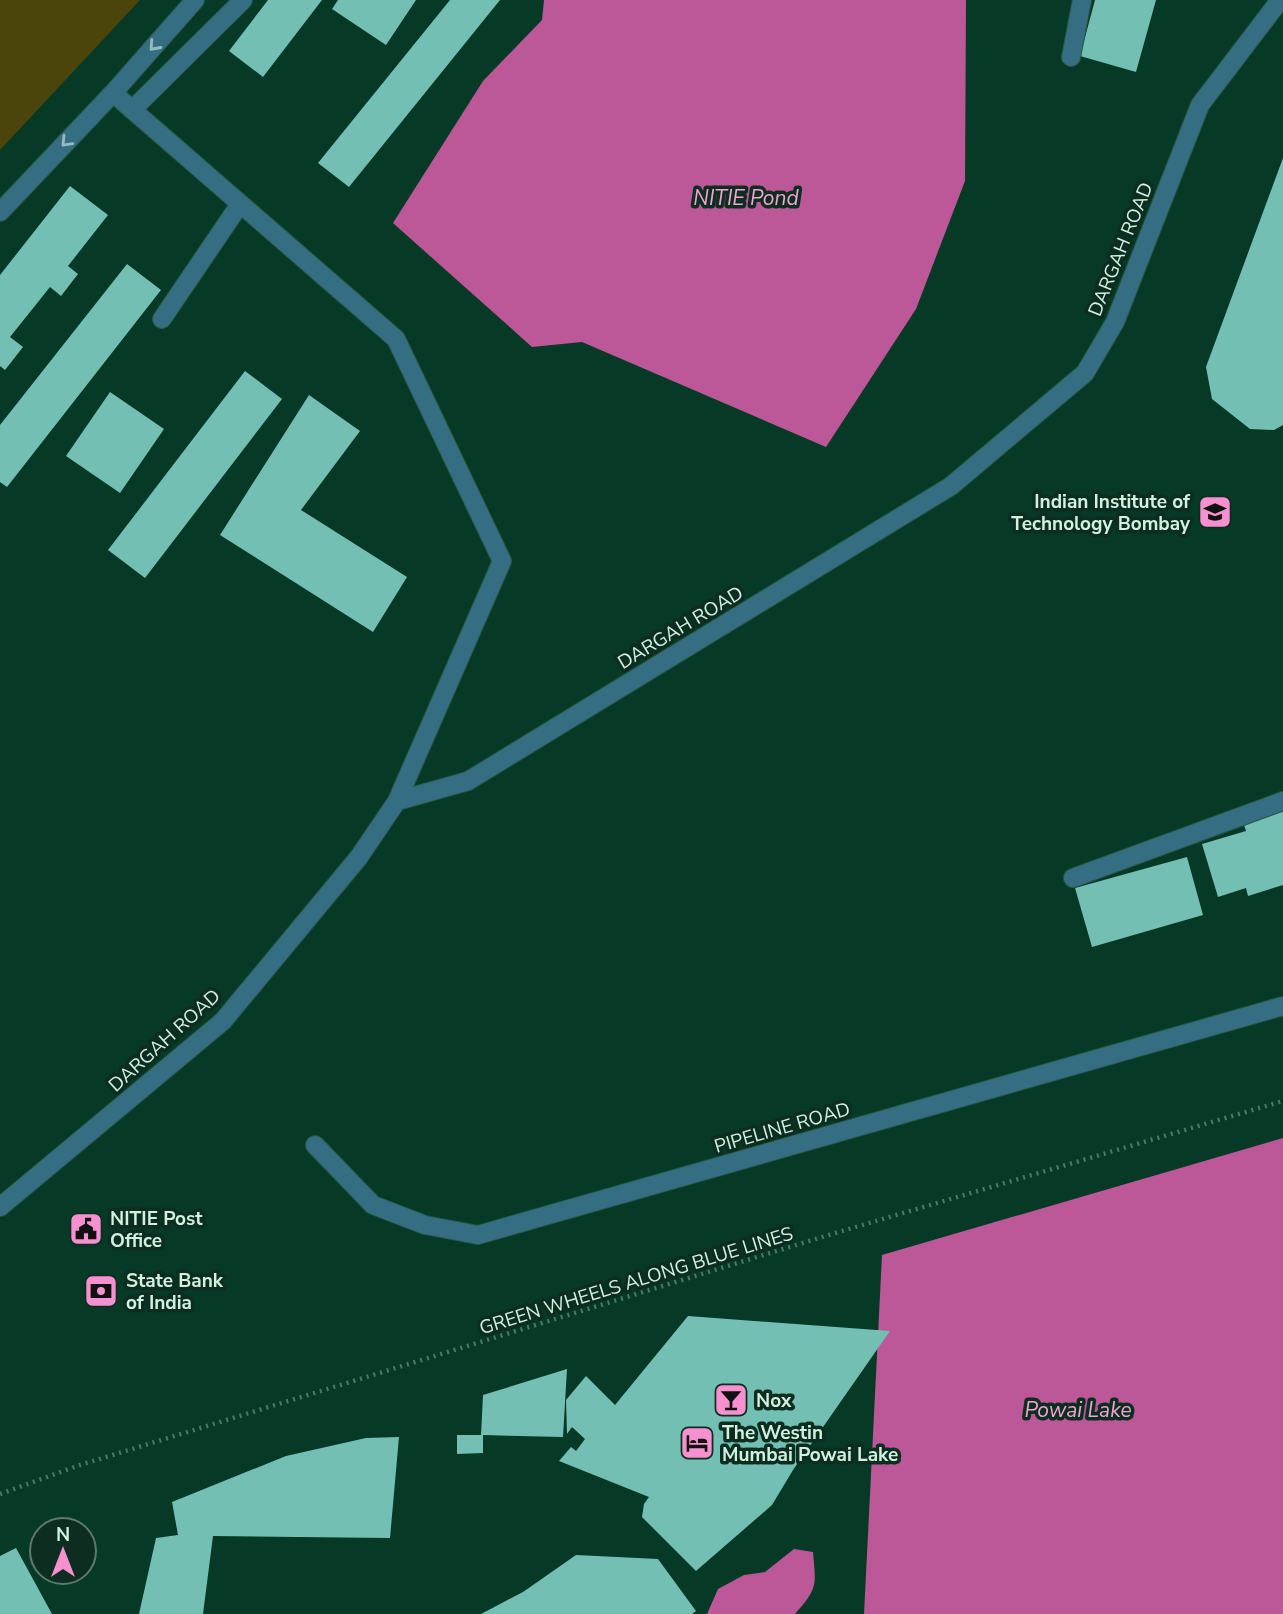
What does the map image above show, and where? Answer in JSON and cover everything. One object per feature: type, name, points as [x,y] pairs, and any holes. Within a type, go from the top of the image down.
[{"type":"street","points":[[0,212],[113,93],[195,0]]},
{"type":"street","points":[[132,110],[243,0]]},
{"type":"street","points":[[1071,57],[1082,0]]},
{"type":"street","name":"DARGAH ROAD","points":[[0,1207],[223,1021],[359,856],[397,801],[468,781],[951,486],[1085,373],[1115,323],[1200,105],[1280,0]]},
{"type":"street","points":[[113,93],[396,339],[502,561],[397,801]]},
{"type":"street","points":[[162,319],[240,204]]},
{"type":"street","points":[[1073,878],[1283,801]]},
{"type":"street","name":"PIPELINE ROAD","points":[[315,1145],[373,1205],[425,1225],[478,1235],[1283,1006]]},
{"type":"path","name":"GREEN WHEELS ALONG BLUE LINES","points":[[0,1494],[146,1444],[832,1234],[1283,1101]]},
{"type":"shaded area","points":[[0,0],[140,0],[0,150]]},
{"type":"water","name":"NITIE Pond","points":[[544,0],[966,0],[965,181],[916,309],[826,447],[582,342],[532,347],[393,223],[483,81],[542,20]]},
{"type":"water","name":"Powai Lake","points":[[1283,1138],[1283,1614],[864,1614],[882,1255]]},
{"type":"water","points":[[794,1549],[813,1552],[815,1572],[812,1592],[795,1614],[707,1614],[718,1589],[744,1575],[765,1572]]},
{"type":"building","points":[[268,0],[322,0],[263,77],[229,51]]},
{"type":"building","points":[[338,0],[416,0],[386,45],[332,9]]},
{"type":"building","points":[[450,0],[500,0],[349,187],[318,163]]},
{"type":"building","points":[[1095,0],[1156,0],[1136,72],[1080,56]]},
{"type":"building","points":[[1283,158],[1283,425],[1274,430],[1250,429],[1212,399],[1206,367]]},
{"type":"building","points":[[70,186],[108,215],[68,266],[78,274],[61,296],[50,287],[10,337],[23,347],[5,370],[0,366],[0,275]]},
{"type":"building","points":[[127,264],[161,290],[7,487],[0,482],[0,425]]},
{"type":"building","points":[[245,371],[282,399],[145,578],[108,550]]},
{"type":"building","points":[[110,392],[164,429],[120,493],[66,456]]},
{"type":"building","points":[[309,395],[360,431],[301,510],[407,577],[373,632],[220,535]]},
{"type":"building","points":[[1283,807],[1283,885],[1248,896],[1246,888],[1218,897],[1202,844],[1246,831],[1242,819]]},
{"type":"building","points":[[1187,857],[1203,915],[1092,947],[1075,888]]},
{"type":"building","name":"The Westin Mumbai Powai Lake","points":[[688,1316],[890,1331],[793,1470],[772,1505],[696,1571],[642,1517],[644,1504],[649,1497],[559,1461],[571,1447],[576,1451],[585,1439],[572,1427],[567,1434],[566,1400],[586,1376],[615,1405]]},
{"type":"building","points":[[567,1369],[563,1437],[483,1435],[483,1453],[457,1454],[457,1435],[481,1435],[483,1395]]},
{"type":"building","points":[[399,1437],[390,1538],[213,1536],[203,1614],[139,1614],[156,1538],[178,1535],[172,1502],[286,1456],[366,1438]]},
{"type":"building","points":[[16,1548],[28,1570],[28,1586],[37,1586],[52,1614],[0,1614],[0,1556]]},
{"type":"building","points":[[576,1555],[658,1559],[696,1611],[692,1614],[481,1614],[523,1592]]},
{"type":"place","name":"Indian Institute of Technology Bombay","points":[[1215,512]]},
{"type":"place","name":"NITIE Post Office","points":[[86,1229]]},
{"type":"place","name":"State Bank of India","points":[[101,1291]]},
{"type":"place","name":"Nox","points":[[731,1400]]},
{"type":"place","name":"The Westin Mumbai Powai Lake","points":[[697,1443]]}]
